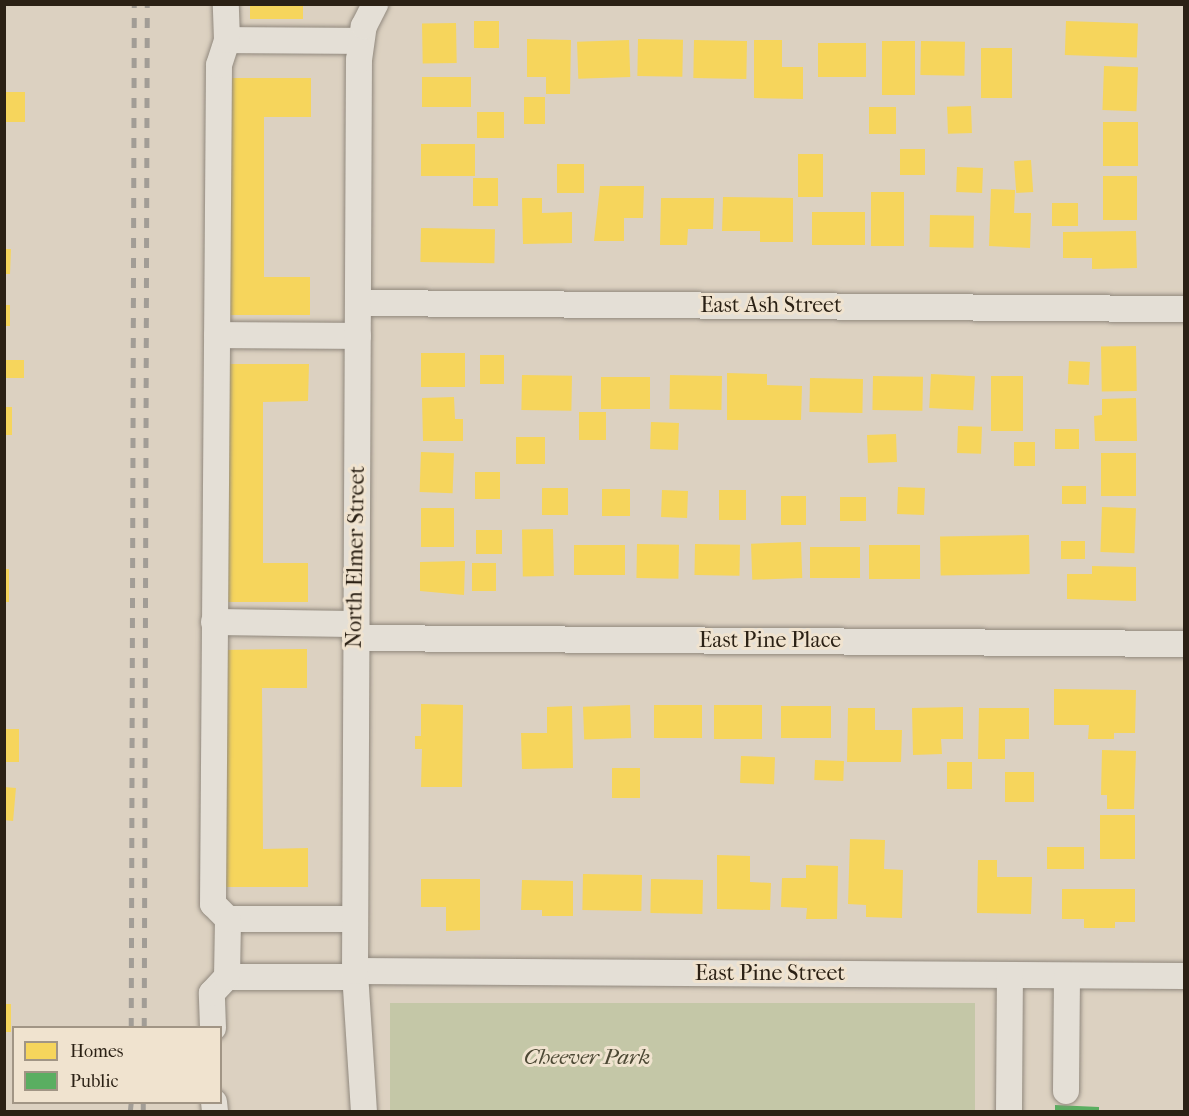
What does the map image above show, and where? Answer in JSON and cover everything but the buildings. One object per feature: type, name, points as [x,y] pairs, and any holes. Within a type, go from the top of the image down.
[{"type":"street","points":[[226,4],[226,40],[219,65],[213,904],[228,919],[355,919]]},
{"type":"street","name":"North Elmer Street","points":[[364,1112],[355,974],[358,303],[361,41],[375,4]]},
{"type":"street","points":[[226,40],[361,41]]},
{"type":"street","name":"East Ash Street","points":[[358,303],[1185,309]]},
{"type":"street","points":[[217,335],[358,336]]},
{"type":"street","name":"East Pine Place","points":[[214,622],[355,631],[1185,644]]},
{"type":"street","points":[[213,1026],[212,993],[227,977],[228,919]]},
{"type":"street","name":"East Pine Street","points":[[227,977],[355,974],[1185,976]]},
{"type":"street","points":[[1009,1112],[1010,975]]},
{"type":"street","points":[[1066,1091],[1067,975]]},
{"type":"green space","name":"Cheever Park","points":[[390,1003],[975,1003],[975,1111],[390,1111]]},
{"type":"railway","points":[[131,1026],[134,4]]},
{"type":"railway","points":[[144,1026],[147,4]]},
{"type":"railway","points":[[130,1112],[131,1104]]},
{"type":"railway","points":[[143,1104],[143,1112]]}]
